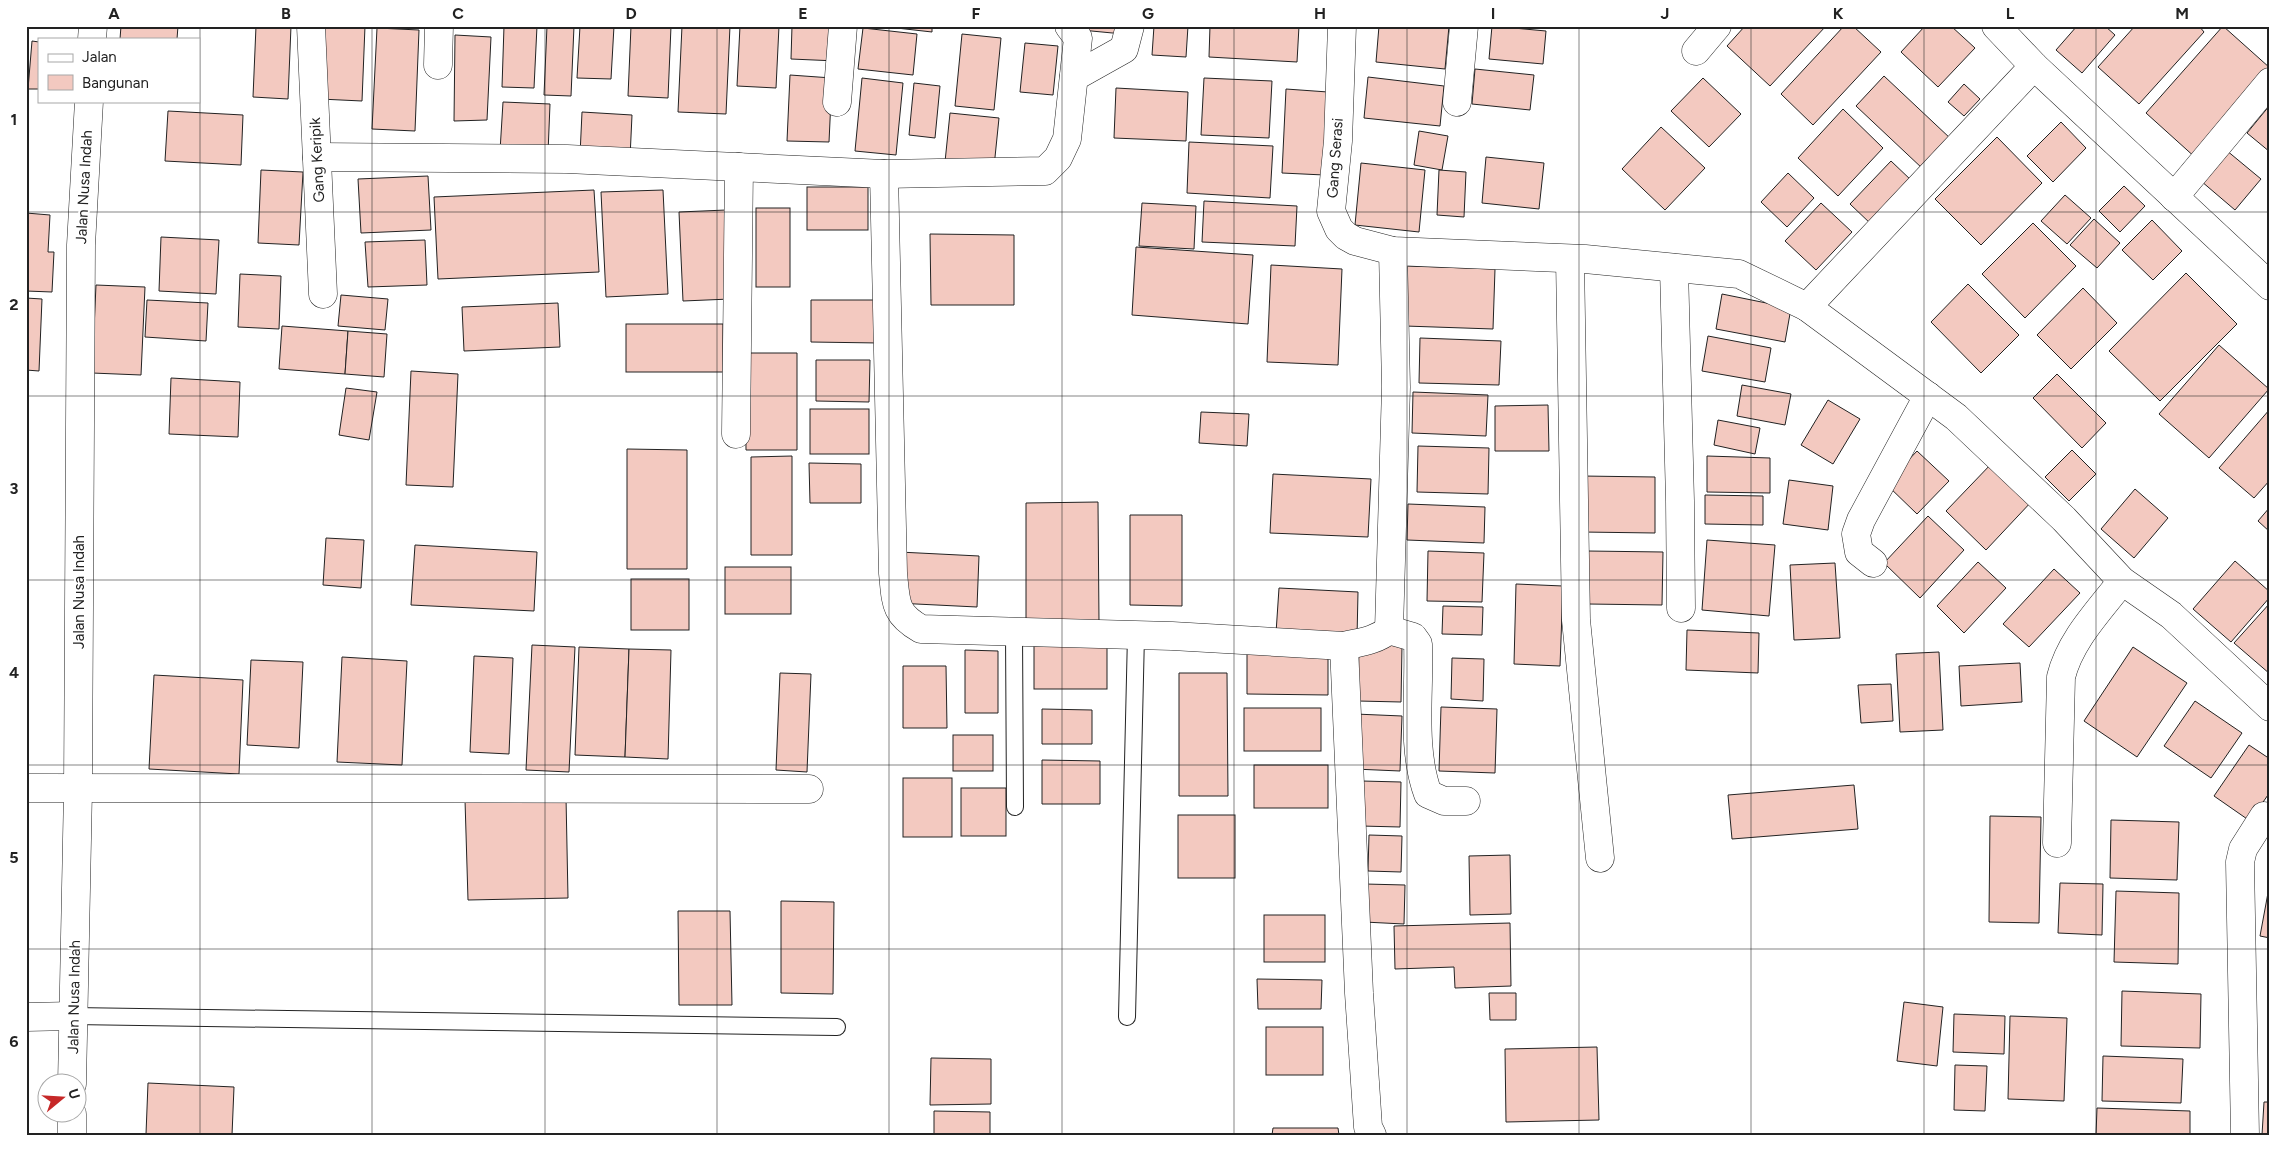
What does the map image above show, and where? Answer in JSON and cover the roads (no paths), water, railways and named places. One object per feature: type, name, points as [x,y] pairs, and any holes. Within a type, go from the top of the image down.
[{"type":"street","name":"Gang Keripik","points":[[310,26],[323,294]]},
{"type":"street","points":[[438,65],[439,26]]},
{"type":"street","points":[[837,102],[843,26]]},
{"type":"street","points":[[317,157],[521,158],[884,174],[1045,170],[1058,158],[1067,139],[1078,38],[1069,26]]},
{"type":"street","points":[[1074,77],[1124,49],[1130,26]]},
{"type":"street","name":"Gang Serasi","points":[[1342,26],[1338,141],[1331,211],[1339,229],[1346,236],[1354,241],[1393,251],[1570,259],[1739,274],[1807,307],[1956,417],[2064,519],[2122,581],[2171,615],[2270,707]]},
{"type":"street","points":[[1457,102],[1464,26]]},
{"type":"street","points":[[1696,51],[1717,26]]},
{"type":"street","points":[[1996,26],[2034,66],[2270,286]]},
{"type":"street","points":[[1807,307],[2034,66]]},
{"type":"street","points":[[2174,197],[2270,82]]},
{"type":"street","name":"Jalan Nusa Indah","points":[[72,1074],[78,790],[81,245],[89,102]]},
{"type":"street","points":[[736,434],[739,167]]},
{"type":"street","points":[[884,174],[893,573],[896,606],[906,621],[921,629],[1136,635],[1344,646],[1381,637],[1389,630],[1396,387],[1393,251]]},
{"type":"street","points":[[1570,259],[1576,620],[1600,858]]},
{"type":"street","points":[[1674,268],[1681,608]]},
{"type":"street","points":[[1872,563],[1859,552],[1856,534],[1861,520],[1928,396]]},
{"type":"street","points":[[2057,843],[2061,677],[2065,661],[2072,647],[2122,581]]},
{"type":"street","points":[[1389,630],[1413,637],[1418,644],[1418,720],[1423,778],[1428,794],[1444,800],[1466,801]]},
{"type":"street","points":[[1344,646],[1359,993],[1368,1127],[1372,1135]]},
{"type":"street","points":[[26,788],[78,790],[810,789]]},
{"type":"street","points":[[2246,1135],[2240,862],[2243,849],[2268,813]]},
{"type":"street","points":[[26,1017],[73,1016]]},
{"type":"lane","points":[[1014,632],[1016,807]]},
{"type":"lane","points":[[1128,1017],[1136,635]]},
{"type":"lane","points":[[73,1016],[837,1027]]}]
